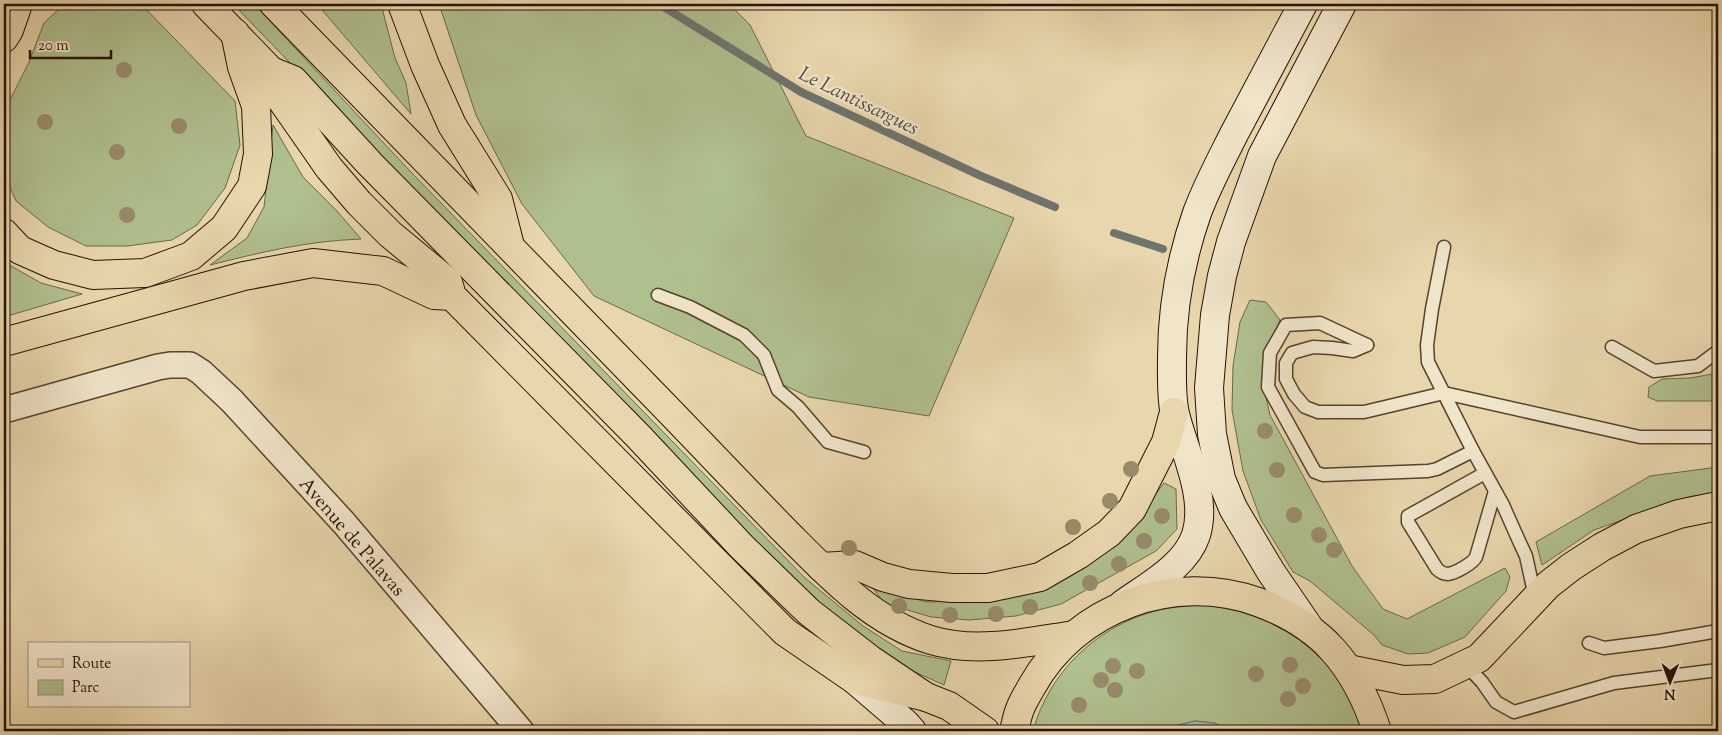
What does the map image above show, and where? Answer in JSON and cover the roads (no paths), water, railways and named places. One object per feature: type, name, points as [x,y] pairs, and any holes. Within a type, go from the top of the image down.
[{"type":"main road","points":[[4,38],[18,4]]},
{"type":"main road","points":[[206,4],[271,71],[293,80],[370,164],[638,436],[742,547],[809,612],[871,660],[926,697]]},
{"type":"main road","points":[[274,4],[735,480],[846,591],[894,624],[931,640],[964,646],[1016,644],[1074,635]]},
{"type":"main road","points":[[402,4],[425,65],[452,124],[498,199],[510,246]]},
{"type":"main road","points":[[821,567],[855,565],[909,584],[952,588],[988,588],[1040,577],[1078,555],[1109,533],[1132,509],[1166,442],[1174,412],[1173,321],[1190,234],[1198,210],[1216,169],[1303,4]]},
{"type":"main road","points":[[1310,629],[1271,572],[1232,508],[1221,479],[1212,434],[1208,388],[1215,315],[1222,276],[1231,242],[1262,156],[1342,4]]},
{"type":"main road","points":[[4,233],[20,250],[54,266],[93,275],[145,273],[191,256],[224,228],[252,186],[258,154],[256,106],[242,67],[235,33]]},
{"type":"main road","points":[[271,71],[276,92],[329,168],[358,203],[390,234],[448,282],[452,296],[785,632],[855,680],[905,722],[912,731]]},
{"type":"main road","points":[[4,342],[244,276],[313,263],[383,271],[434,295],[452,296]]},
{"type":"main road","points":[[1014,731],[1020,709],[1042,669],[1074,635],[1097,618],[1123,604],[1179,563],[1189,551],[1196,534],[1199,507],[1196,484],[1174,412]]},
{"type":"main road","points":[[1348,669],[1403,680],[1435,679],[1478,658],[1535,597],[1571,567],[1602,547],[1636,530],[1679,514],[1718,506]]},
{"type":"main road","points":[[1123,604],[1161,594],[1200,591],[1240,596],[1276,609],[1310,629],[1331,648],[1348,669],[1368,703],[1377,731]]},
{"type":"main road","points":[[855,680],[926,697],[949,706],[985,731]]},
{"type":"street","name":"Avenue de Palavas","points":[[4,410],[170,364],[190,365],[201,372],[232,401],[344,523],[521,731]]},
{"type":"lane","points":[[1444,247],[1432,309],[1427,345],[1428,362],[1503,505],[1526,556],[1535,597]]},
{"type":"lane","points":[[658,295],[690,307],[744,336],[764,355],[778,390],[798,407],[828,442],[864,452]]},
{"type":"lane","points":[[1473,451],[1428,472],[1323,476],[1316,472],[1268,387],[1270,353],[1286,325],[1320,323],[1367,346],[1353,351],[1313,347],[1292,353],[1286,363],[1286,379],[1294,394],[1305,407],[1318,412],[1364,412],[1444,393],[1640,436],[1718,437]]},
{"type":"lane","points":[[1612,348],[1654,371],[1698,366],[1718,351]]},
{"type":"lane","points":[[1485,473],[1408,516],[1408,522],[1437,569],[1441,572],[1448,574],[1473,562],[1495,491]]},
{"type":"lane","points":[[1589,643],[1604,648],[1718,631]]},
{"type":"lane","points":[[1465,664],[1482,682],[1496,702],[1514,712],[1614,683],[1718,670]]},
{"type":"water","points":[[1195,721],[1214,723],[1231,731],[1165,731],[1174,726]]},
{"type":"waterway","name":"Le Lantissargues","points":[[659,4],[801,92],[979,175],[1055,207]]},
{"type":"waterway","name":"Le Lantissargues","points":[[1114,233],[1163,249]]}]
